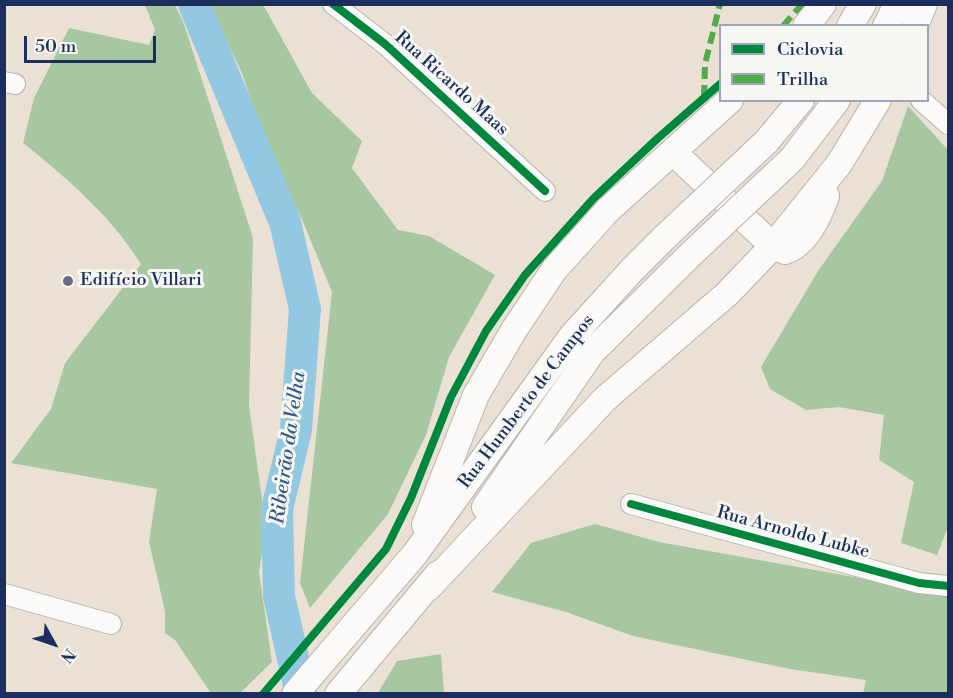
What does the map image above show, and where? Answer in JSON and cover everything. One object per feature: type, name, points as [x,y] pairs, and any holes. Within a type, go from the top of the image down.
[{"type":"main road","points":[[807,24],[822,4]]},
{"type":"main road","points":[[851,24],[863,4]]},
{"type":"main road","points":[[887,24],[897,4]]},
{"type":"main road","points":[[916,24],[924,4]]},
{"type":"main road","points":[[415,554],[476,395],[514,330],[554,270],[608,210],[728,102]]},
{"type":"main road","name":"Rua Humberto de Campos","points":[[295,693],[415,554],[572,336],[666,236],[766,142],[799,102]]},
{"type":"main road","name":"Rua Humberto de Campos","points":[[338,693],[428,588],[592,352],[792,159],[835,102]]},
{"type":"main road","points":[[428,588],[606,398],[728,294],[773,246],[839,164],[877,102]]},
{"type":"main road","points":[[673,152],[773,246]]},
{"type":"street","name":"Rua Ricardo Maas","points":[[333,4],[385,44],[545,191]]},
{"type":"street","points":[[923,102],[948,124]]},
{"type":"street","name":"Rua Arnoldo Lubke","points":[[631,504],[919,583],[948,586]]},
{"type":"street","points":[[4,594],[111,624]]},
{"type":"green space","points":[[145,5],[175,5],[184,24],[253,238],[249,405],[262,500],[264,539],[259,572],[272,662],[240,693],[211,693],[175,640],[165,633],[165,611],[149,542],[157,489],[11,463],[51,409],[65,363],[141,264],[102,214],[56,170],[23,143],[34,98],[69,28],[149,45],[155,30]]},
{"type":"green space","points":[[209,5],[262,5],[312,93],[362,141],[352,168],[398,230],[429,236],[495,275],[449,357],[426,435],[388,514],[310,608],[300,583],[332,292],[301,217],[268,150],[242,73]]},
{"type":"green space","points":[[908,106],[948,150],[948,527],[937,555],[901,543],[914,482],[879,460],[884,415],[839,407],[806,410],[770,389],[761,367],[818,271],[882,181]]},
{"type":"green space","points":[[595,524],[659,542],[948,594],[948,693],[863,693],[866,680],[790,669],[633,636],[566,612],[492,592],[531,543]]},
{"type":"green space","points":[[441,654],[444,693],[378,693],[397,661]]},
{"type":"waterway","name":"Ribeirão da Velha","points":[[194,4],[285,222],[305,309],[296,430],[277,509],[279,596],[301,694]]},
{"type":"marked path","points":[[704,97],[705,64],[720,4]]},
{"type":"marked path","points":[[785,24],[802,4]]},
{"type":"cycle path","points":[[333,4],[385,44],[545,191]]},
{"type":"cycle path","points":[[263,694],[386,549],[411,498],[451,397],[486,331],[525,275],[594,198],[719,85]]},
{"type":"cycle path","points":[[631,504],[919,583],[948,586]]},
{"type":"place","name":"Edifício Villari","points":[[68,281]]}]
